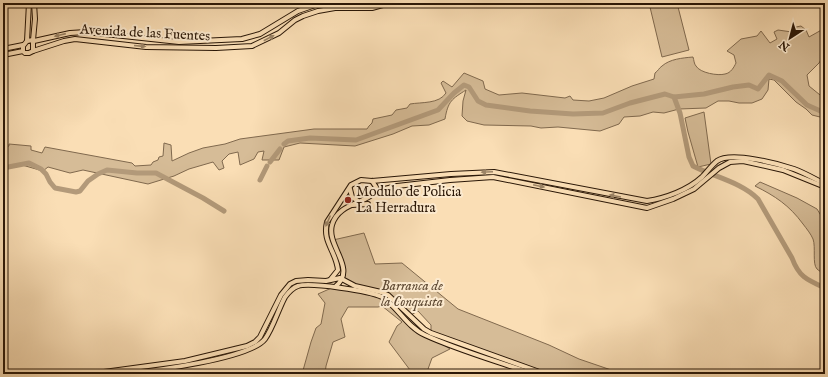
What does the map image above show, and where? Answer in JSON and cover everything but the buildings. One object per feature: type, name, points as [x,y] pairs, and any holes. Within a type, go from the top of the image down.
[{"type":"main road","points":[[3,49],[23,44],[27,41],[29,3]]},
{"type":"main road","points":[[23,44],[23,50],[27,54],[33,51],[35,19],[34,3]]},
{"type":"main road","name":"Avenida de las Fuentes","points":[[27,41],[70,33],[86,32],[181,42],[226,41],[255,36],[270,29],[292,14],[321,3]]},
{"type":"main road","points":[[325,3],[324,7],[327,9]]},
{"type":"main road","name":"Avenida de las Fuentes","points":[[33,51],[64,41],[81,39],[139,46],[178,48],[252,46],[279,33],[299,18],[318,10],[372,8],[390,3]]},
{"type":"main road","points":[[314,5],[318,7],[318,10]]},
{"type":"main road","points":[[43,39],[45,47]]},
{"type":"main road","points":[[178,48],[181,42]]},
{"type":"main road","points":[[181,42],[183,48]]},
{"type":"main road","points":[[3,55],[23,50]]},
{"type":"main road","points":[[336,286],[342,279],[343,271],[342,263],[331,232],[335,218],[340,211],[369,197],[376,191],[397,186],[434,181],[493,177],[646,208],[673,199],[694,189],[705,178],[712,166],[718,161],[732,157],[756,160],[795,170],[825,184]]},
{"type":"main road","points":[[330,280],[338,270],[337,263],[326,237],[325,229],[330,216],[352,185],[363,180],[372,181],[494,172],[641,200],[654,200],[690,186],[730,162],[743,161],[783,170],[825,188]]},
{"type":"main road","points":[[434,181],[451,174]]},
{"type":"main road","points":[[372,181],[376,185],[376,191]]},
{"type":"main road","points":[[350,189],[352,197],[358,201]]},
{"type":"main road","points":[[636,206],[641,200]]},
{"type":"main road","points":[[340,203],[347,207],[368,204]]},
{"type":"main road","points":[[124,374],[178,367],[241,348],[255,342],[263,331],[281,295],[290,284],[303,280],[330,280],[337,278],[342,279],[354,286],[388,295],[424,329],[431,333],[545,374]]},
{"type":"main road","points":[[345,288],[348,283]]},
{"type":"main road","points":[[89,374],[243,352],[257,346],[265,339],[285,298],[293,288],[307,284],[336,286],[382,297],[422,334],[533,374]]},
{"type":"green space","points":[[649,3],[677,3],[689,50],[662,57]]},
{"type":"green space","points":[[801,26],[806,30],[809,37],[825,28],[825,54],[819,63],[807,75],[809,86],[825,99],[825,120],[812,115],[796,102],[774,80],[769,79],[768,90],[762,99],[752,103],[718,101],[706,108],[679,109],[664,113],[653,112],[640,116],[624,117],[619,124],[600,131],[558,127],[541,128],[531,126],[484,125],[467,121],[462,116],[463,101],[466,90],[451,101],[445,119],[429,125],[412,126],[393,134],[355,146],[300,143],[284,147],[279,160],[262,160],[264,151],[258,152],[254,159],[240,165],[238,152],[229,154],[222,161],[224,168],[219,170],[213,162],[148,184],[83,170],[70,173],[48,167],[43,171],[22,165],[3,168],[3,147],[9,146],[9,144],[31,146],[31,150],[42,153],[45,147],[132,163],[135,166],[151,165],[153,162],[158,160],[159,157],[163,156],[164,143],[171,145],[172,161],[203,148],[225,144],[240,139],[314,129],[367,129],[372,123],[373,119],[392,115],[396,110],[407,108],[410,104],[435,101],[443,97],[446,93],[441,83],[443,81],[452,87],[464,73],[483,81],[485,89],[499,95],[522,93],[565,98],[570,96],[573,100],[589,101],[604,98],[632,86],[654,79],[655,73],[661,67],[676,59],[693,57],[695,65],[701,70],[722,75],[732,70],[736,63],[734,55],[727,51],[741,39],[757,36],[761,31],[770,43],[777,39],[774,32],[778,30],[796,34],[796,27]]},
{"type":"green space","points":[[704,112],[711,164],[698,167],[685,118]]},
{"type":"green space","points":[[760,182],[797,198],[817,209],[825,222],[825,274],[816,267],[814,259],[814,242],[808,231],[798,217],[787,206],[769,193],[755,186]]},
{"type":"green space","name":"Barranca de la Conquista","points":[[364,233],[375,264],[402,263],[458,309],[549,345],[579,359],[623,374],[545,374],[431,333],[431,325],[418,311],[409,316],[388,296],[355,286],[342,279],[342,263],[333,240]]},
{"type":"green space","points":[[336,286],[382,297],[422,334],[438,341],[450,349],[432,358],[428,369],[436,374],[413,374],[389,342],[397,326],[402,322],[382,306],[348,307],[341,319],[345,337],[333,342],[325,374],[302,374],[316,328],[321,324],[325,303],[318,294]]},
{"type":"waterway","points":[[284,144],[288,141],[310,138],[356,140],[438,110],[464,85],[469,87],[478,101],[486,105],[530,111],[573,114],[603,113],[630,103],[665,94],[674,97],[704,94],[749,85],[758,89],[769,75],[782,81],[807,105],[825,113]]},
{"type":"waterway","points":[[674,97],[680,113],[689,157],[693,166],[744,188],[758,199],[801,274],[808,280],[825,288]]},
{"type":"waterway","points":[[270,162],[280,149]]},
{"type":"waterway","points":[[3,168],[29,163],[41,169],[55,188],[76,192],[80,191],[88,181],[107,170],[156,173],[224,211]]},
{"type":"waterway","points":[[260,180],[267,166]]},
{"type":"place","name":"Modulo de Policia La Herradura","points":[[348,200]]}]
